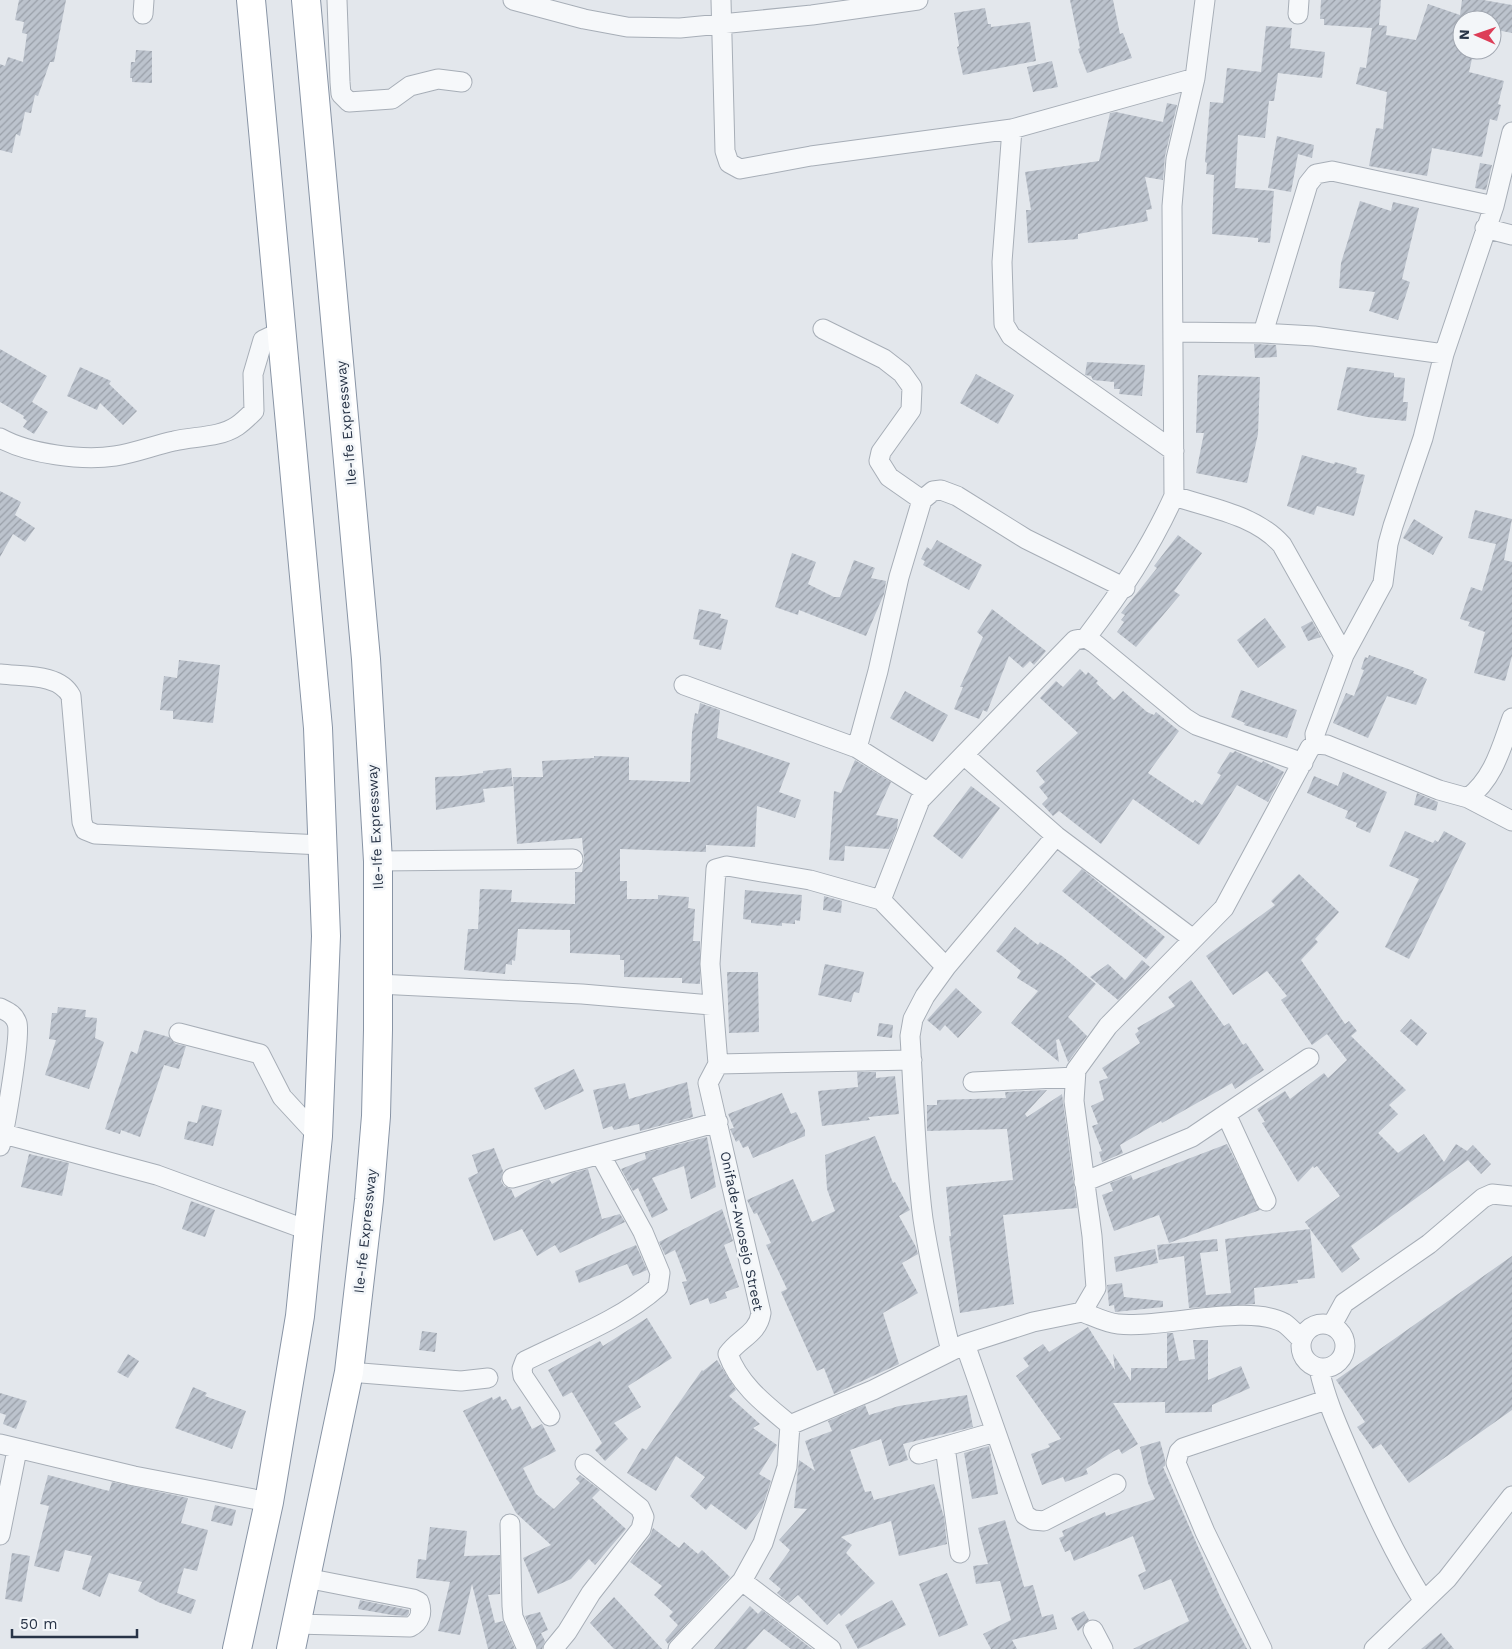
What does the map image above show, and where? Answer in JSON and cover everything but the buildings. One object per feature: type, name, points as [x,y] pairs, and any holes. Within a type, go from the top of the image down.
[{"type":"highway","points":[[237,1649],[269,1502],[300,1316],[318,1136],[326,936],[318,728],[251,0]]},
{"type":"highway","name":"Ile-Ife Expressway","points":[[294,1636],[349,1372],[369,1200],[376,1116],[378,984],[378,861],[358,557],[306,0]]},
{"type":"street","points":[[337,0],[340,82],[342,94],[349,102],[392,99],[410,86],[438,79],[462,82]]},
{"type":"street","points":[[513,0],[584,19],[627,27],[680,28],[722,26],[918,0]]},
{"type":"street","points":[[721,0],[725,151],[730,163],[740,169],[811,156],[1012,129],[1195,78]]},
{"type":"street","points":[[881,900],[920,800],[1075,640],[1086,638],[1124,588],[1155,537],[1174,496],[1172,206],[1176,159],[1195,78],[1205,0]]},
{"type":"street","points":[[1012,129],[1002,262],[1004,324],[1011,336],[1174,451]]},
{"type":"street","points":[[1316,744],[1315,734],[1344,655],[1383,583],[1388,544],[1423,438],[1444,354],[1494,206],[1512,132]]},
{"type":"street","points":[[1263,333],[1308,184],[1316,174],[1332,171],[1494,206]]},
{"type":"street","points":[[1485,228],[1512,235]]},
{"type":"street","points":[[823,329],[884,359],[902,373],[912,388],[911,410],[880,452],[879,462],[889,476],[922,500]]},
{"type":"street","points":[[0,438],[15,446],[30,450],[79,456],[115,456],[187,438],[221,434],[238,426],[254,410],[253,374],[263,340],[282,331]]},
{"type":"street","points":[[1173,332],[1263,333],[1314,336],[1444,354]]},
{"type":"street","points":[[857,748],[878,671],[899,577],[922,500],[932,490],[942,490],[957,496],[1026,539],[1124,588]]},
{"type":"street","points":[[1174,496],[1257,524],[1271,532],[1282,545],[1344,655]]},
{"type":"street","points":[[1086,638],[1196,725],[1303,763]]},
{"type":"street","points":[[0,674],[55,680],[66,687],[71,696],[82,822],[85,830],[95,834],[322,845]]},
{"type":"street","points":[[684,685],[857,748],[927,792]]},
{"type":"street","points":[[1468,798],[1482,787],[1495,766],[1512,718]]},
{"type":"street","points":[[1082,1312],[1096,1288],[1074,1101],[1076,1070],[1108,1026],[1224,908],[1310,748],[1316,744],[1327,744],[1439,790],[1468,798],[1512,821]]},
{"type":"street","points":[[964,755],[1056,836],[1193,939]]},
{"type":"street","points":[[1056,836],[946,967],[918,1006],[913,1018],[910,1036],[924,1220],[938,1297],[995,1432],[1025,1515],[1033,1520],[1044,1521],[1116,1484]]},
{"type":"street","points":[[378,861],[574,859]]},
{"type":"street","points":[[912,1060],[718,1064],[711,1005],[710,939],[716,869],[727,866],[810,880],[881,900],[946,967]]},
{"type":"street","points":[[378,984],[582,994],[711,1005]]},
{"type":"street","points":[[0,1008],[13,1015],[18,1025],[2,1140],[157,1175],[310,1231]]},
{"type":"street","points":[[179,1033],[260,1054],[282,1097],[318,1136]]},
{"type":"street","points":[[1084,1182],[1192,1137],[1309,1058]]},
{"type":"street","name":"Onifade-Awosejo Street","points":[[718,1064],[708,1083],[761,1313],[755,1331],[736,1343],[728,1354],[732,1366],[752,1393],[790,1425]]},
{"type":"street","points":[[973,1082],[1076,1077]]},
{"type":"street","points":[[1226,1114],[1266,1201]]},
{"type":"street","points":[[512,1178],[718,1122]]},
{"type":"street","points":[[550,1416],[524,1376],[522,1369],[525,1361],[616,1315],[646,1298],[658,1287],[660,1273],[643,1232],[600,1154]]},
{"type":"street","points":[[1332,1325],[1344,1303],[1429,1244],[1483,1198],[1492,1194],[1512,1196]]},
{"type":"street","points":[[678,1649],[742,1581],[763,1543],[787,1467],[790,1425],[872,1390],[958,1347],[1033,1322],[1082,1312],[1117,1324],[1155,1324],[1250,1316],[1276,1320],[1286,1324],[1300,1339]]},
{"type":"street","points":[[1320,1323],[1332,1325],[1342,1334],[1346,1347],[1342,1359],[1332,1368],[1319,1369],[1307,1364],[1300,1352],[1300,1339],[1308,1328],[1320,1323]]},
{"type":"street","points":[[1319,1369],[1326,1400],[1397,1557],[1423,1600]]},
{"type":"street","points":[[349,1372],[461,1381],[488,1378]]},
{"type":"street","points":[[1262,1649],[1205,1532],[1176,1463],[1177,1458],[1183,1448],[1326,1400]]},
{"type":"street","points":[[919,1454],[995,1432]]},
{"type":"street","points":[[0,1535],[9,1447],[269,1502]]},
{"type":"street","points":[[945,1447],[960,1553]]},
{"type":"street","points":[[553,1649],[567,1632],[592,1593],[641,1529],[644,1517],[640,1508],[585,1464]]},
{"type":"street","points":[[1374,1649],[1447,1579],[1512,1496]]},
{"type":"street","points":[[510,1524],[513,1617],[527,1649]]},
{"type":"street","points":[[294,1636],[410,1627],[416,1624],[420,1617],[419,1602],[306,1578]]},
{"type":"street","points":[[742,1581],[832,1649]]},
{"type":"street","points":[[1093,1630],[1103,1649]]}]
